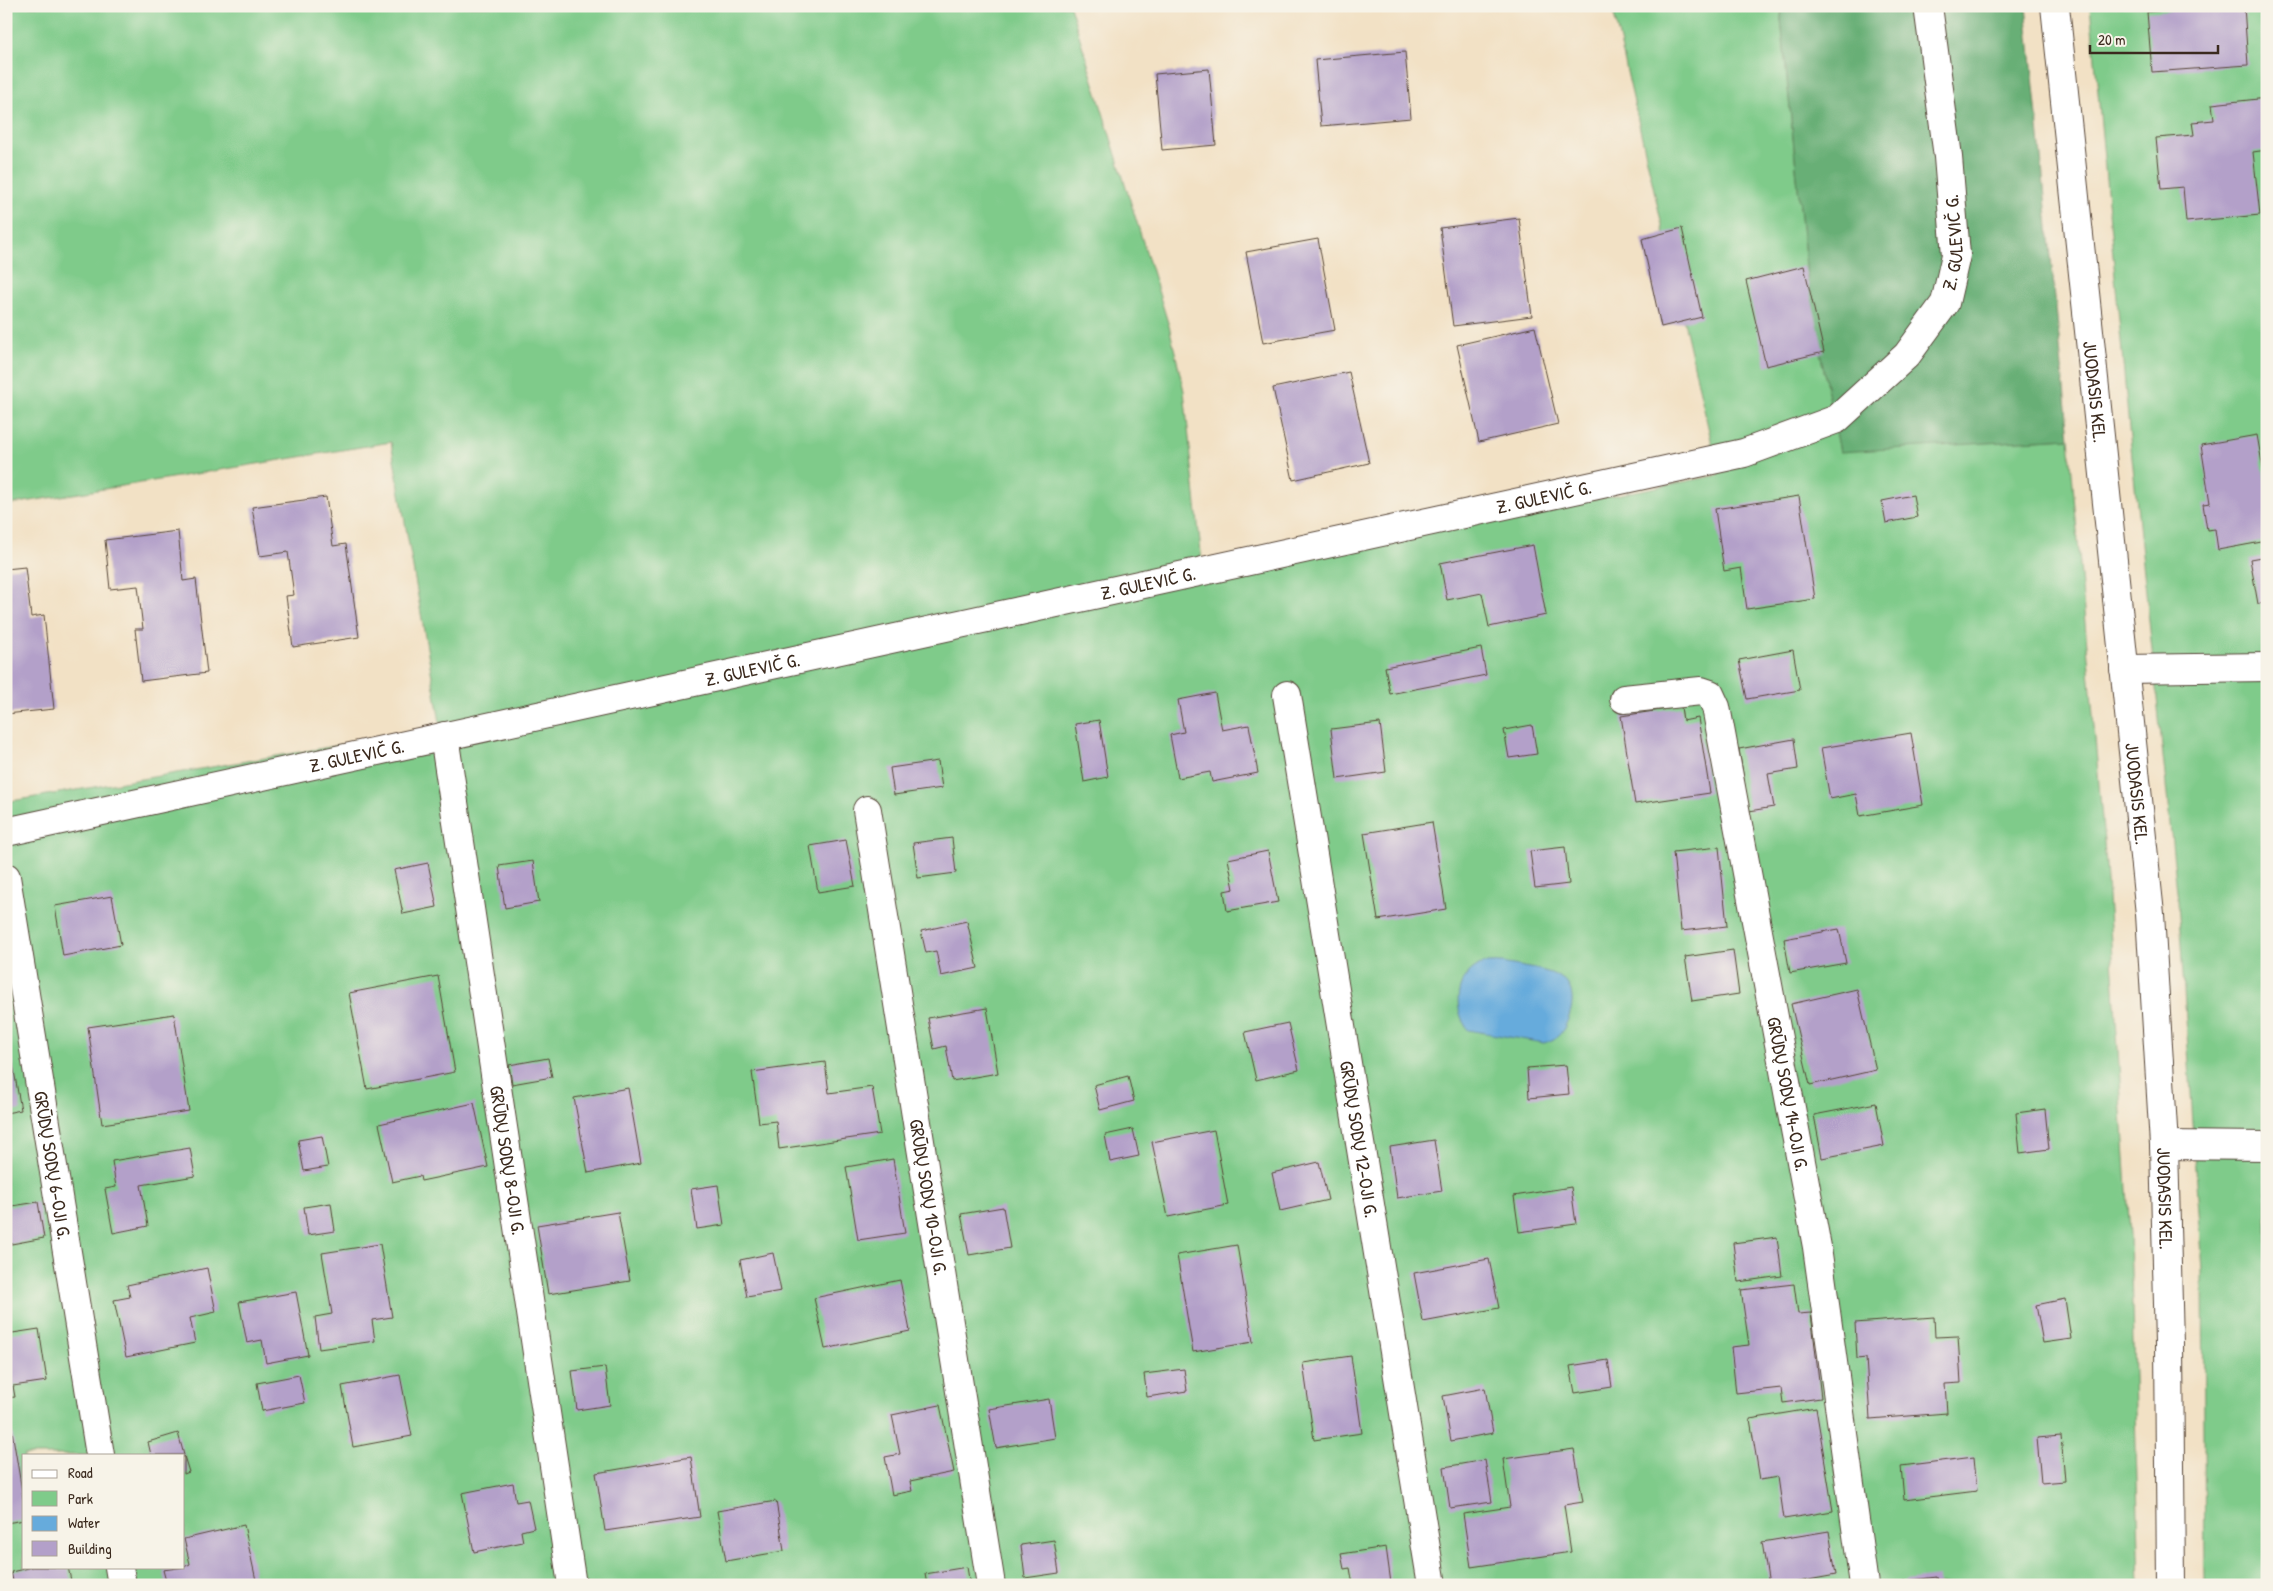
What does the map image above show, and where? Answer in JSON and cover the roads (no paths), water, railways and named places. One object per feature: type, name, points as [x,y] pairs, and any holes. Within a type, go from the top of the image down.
[{"type":"street","name":"Z. GULEVIČ G.","points":[[6,832],[1744,453],[1837,418],[1907,355],[1918,340],[1944,303],[1956,255],[1948,157],[1928,6]]},
{"type":"street","name":"JUODASIS KEL.","points":[[2055,6],[2150,914],[2164,1144],[2169,1344],[2171,1585]]},
{"type":"street","points":[[2124,669],[2267,667]]},
{"type":"street","name":"GRŪDŲ SODŲ 14-OJI G.","points":[[1624,699],[1701,691],[1710,694],[1716,707],[1817,1247],[1864,1585]]},
{"type":"street","name":"GRŪDŲ SODŲ 12-OJI G.","points":[[1288,695],[1432,1585]]},
{"type":"street","name":"GRŪDŲ SODŲ 8-OJI G.","points":[[444,736],[572,1585]]},
{"type":"street","name":"GRŪDŲ SODŲ 10-OJI G.","points":[[866,810],[991,1585]]},
{"type":"street","name":"GRŪDŲ SODŲ 6-OJI G.","points":[[6,877],[100,1454]]},
{"type":"street","points":[[2164,1144],[2267,1146]]},
{"type":"street","points":[[119,1568],[122,1585]]},
{"type":"water","points":[[1503,963],[1543,971],[1564,980],[1570,989],[1572,1001],[1567,1022],[1557,1037],[1544,1043],[1468,1030],[1463,1022],[1458,1004],[1461,986],[1465,978],[1479,965]]}]
